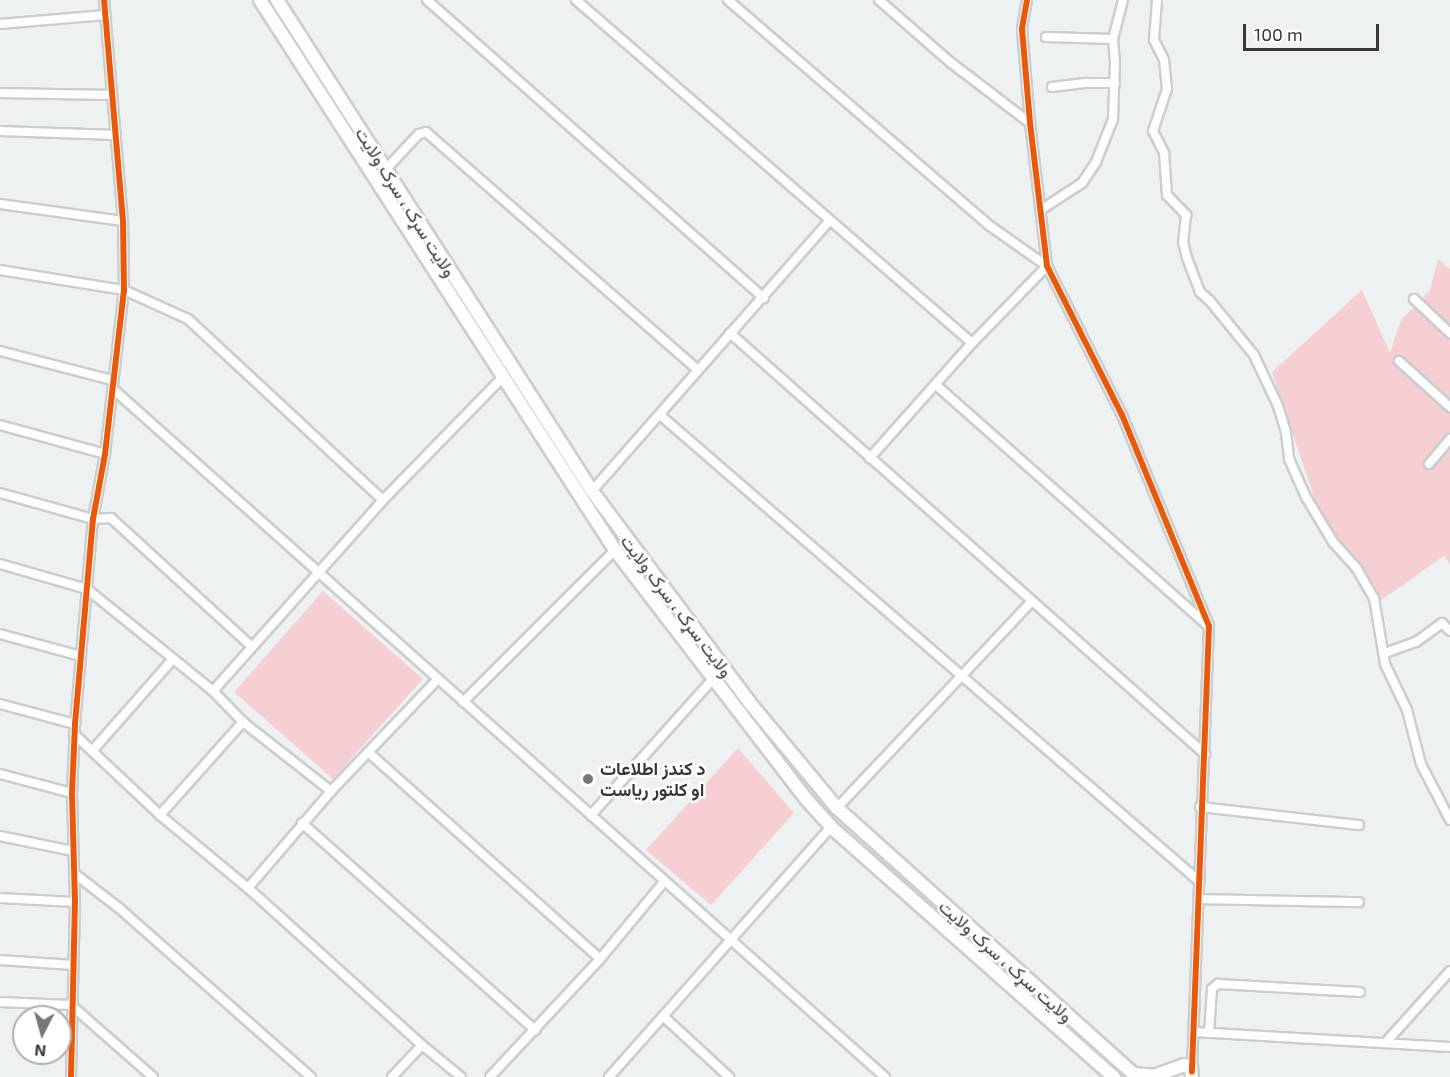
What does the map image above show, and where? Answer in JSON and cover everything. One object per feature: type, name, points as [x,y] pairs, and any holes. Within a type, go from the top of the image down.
[{"type":"main road","name":"ولایت سړک ، سرک ولایت","points":[[260,0],[615,550],[713,679],[831,827],[1114,1077]]},
{"type":"main road","name":"ولایت سړک ، سرک ولایت","points":[[277,0],[513,373],[592,492],[749,702],[837,808],[1132,1076],[1154,1076],[1184,1065],[1192,1074]]},
{"type":"street","points":[[0,1002],[71,1005],[75,902],[72,793],[74,734],[93,519],[105,454],[124,290],[123,221],[105,0]]},
{"type":"street","points":[[427,0],[764,298]]},
{"type":"street","points":[[576,0],[972,343]]},
{"type":"street","points":[[728,0],[990,226],[1047,266]]},
{"type":"street","points":[[879,0],[950,62],[1030,123]]},
{"type":"street","points":[[1027,0],[1022,29],[1030,123],[1047,266],[1122,415],[1209,626],[1200,807],[1192,1074]]},
{"type":"street","points":[[1042,209],[1082,183],[1096,162],[1113,119],[1115,83],[1113,39],[1123,0]]},
{"type":"street","points":[[1157,0],[1154,40],[1164,60],[1167,89],[1157,112],[1154,131],[1164,153],[1167,195],[1186,215],[1183,242],[1187,258],[1200,292],[1254,355],[1278,406],[1286,433],[1289,459],[1306,497],[1333,542],[1357,569],[1374,598],[1379,636],[1385,653],[1385,664],[1407,710],[1421,764],[1450,820]]},
{"type":"street","points":[[0,24],[106,15]]},
{"type":"street","points":[[1046,37],[1113,39]]},
{"type":"street","points":[[1052,87],[1115,83]]},
{"type":"street","points":[[0,93],[112,95]]},
{"type":"street","points":[[0,131],[116,135]]},
{"type":"street","points":[[386,169],[419,134],[426,132],[698,370]]},
{"type":"street","points":[[0,204],[123,221]]},
{"type":"street","points":[[592,492],[829,221]]},
{"type":"street","points":[[870,458],[972,343],[1047,266]]},
{"type":"street","points":[[0,270],[124,290],[188,319],[383,500]]},
{"type":"street","points":[[1414,299],[1450,333]]},
{"type":"street","points":[[730,333],[1204,754]]},
{"type":"street","points":[[0,351],[112,385],[438,680],[885,1077]]},
{"type":"street","points":[[1400,361],[1450,407]]},
{"type":"street","points":[[213,690],[383,500],[503,378]]},
{"type":"street","points":[[936,385],[1209,626]]},
{"type":"street","points":[[660,415],[1199,881]]},
{"type":"street","points":[[0,425],[105,454]]},
{"type":"street","points":[[1429,464],[1450,440]]},
{"type":"street","points":[[0,493],[93,519],[111,518],[251,646]]},
{"type":"street","points":[[463,702],[615,550]]},
{"type":"street","points":[[0,564],[87,589],[213,690],[243,722],[331,791]]},
{"type":"street","points":[[837,808],[1031,602]]},
{"type":"street","points":[[1385,653],[1416,642],[1442,623],[1450,631]]},
{"type":"street","points":[[0,634],[81,656]]},
{"type":"street","points":[[93,750],[173,659]]},
{"type":"street","points":[[591,815],[713,679]]},
{"type":"street","points":[[248,888],[331,791],[438,680]]},
{"type":"street","points":[[0,704],[75,724]]},
{"type":"street","points":[[160,815],[243,722]]},
{"type":"street","points":[[74,734],[160,815],[248,888],[422,1045],[461,1077]]},
{"type":"street","points":[[368,752],[600,959]]},
{"type":"street","points":[[0,774],[72,793]]},
{"type":"street","points":[[1200,807],[1359,825]]},
{"type":"street","points":[[302,823],[535,1030]]},
{"type":"street","points":[[609,1077],[831,827]]},
{"type":"street","points":[[0,836],[73,851]]},
{"type":"street","points":[[75,874],[119,908],[311,1077]]},
{"type":"street","points":[[490,1077],[600,959],[664,882]]},
{"type":"street","points":[[0,898],[75,902]]},
{"type":"street","points":[[1199,899],[1359,902]]},
{"type":"street","points":[[0,960],[73,965]]},
{"type":"street","points":[[1387,1041],[1450,971]]},
{"type":"street","points":[[1209,1033],[1212,989],[1218,984],[1360,992]]},
{"type":"street","points":[[72,1006],[153,1077]]},
{"type":"street","points":[[663,1016],[729,1077]]},
{"type":"street","points":[[1195,1032],[1387,1041],[1450,1047]]},
{"type":"street","points":[[393,1077],[422,1045]]},
{"type":"shaded area","points":[[1438,259],[1450,269],[1450,564],[1444,556],[1380,601],[1362,565],[1334,539],[1318,509],[1272,372],[1362,290],[1390,353],[1401,320],[1430,290]]},
{"type":"shaded area","points":[[323,591],[423,679],[333,779],[234,692]]},
{"type":"shaded area","points":[[738,748],[794,813],[711,905],[646,850]]},
{"type":"cycle path","points":[[71,1077],[75,902],[72,793],[75,724],[93,519],[105,454],[124,290],[123,221],[104,0]]},
{"type":"cycle path","points":[[1027,0],[1022,29],[1030,123],[1047,266],[1122,415],[1209,626],[1192,1072]]},
{"type":"place","name":"د کندز اطلاعات او کلتور ریاست","points":[[588,779]]}]
